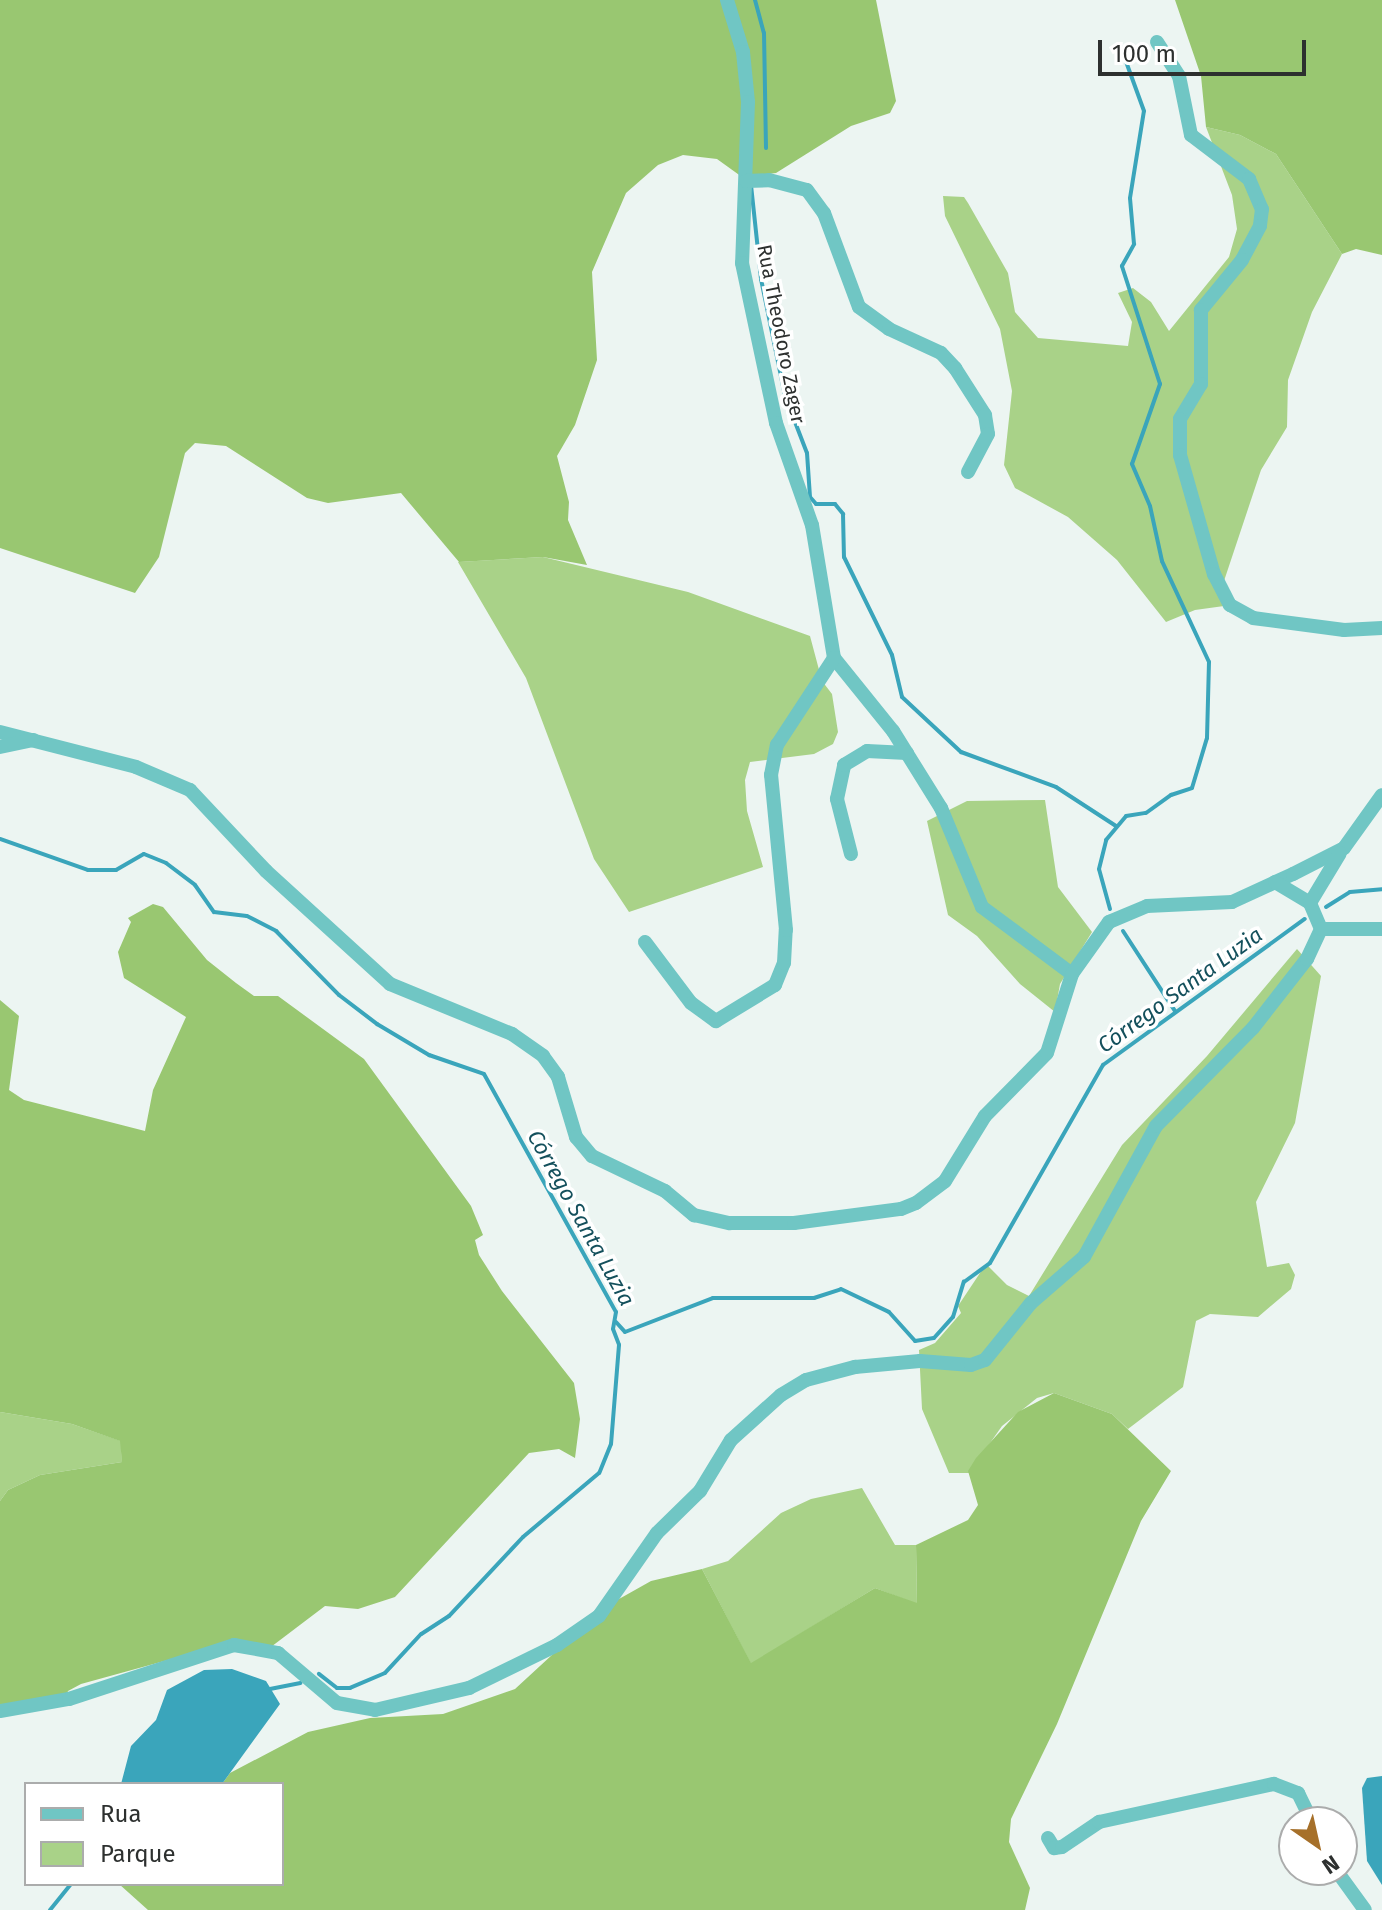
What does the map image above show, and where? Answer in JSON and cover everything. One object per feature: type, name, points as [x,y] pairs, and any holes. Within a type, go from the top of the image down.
[{"type":"street","name":"Rua Theodoro Zager","points":[[727,0],[743,52],[746,181],[742,263],[767,388],[812,525],[834,658],[907,753],[955,836],[974,897],[1007,930],[1072,974]]},
{"type":"street","points":[[1157,42],[1179,76],[1191,135],[1207,152],[1249,179],[1262,209],[1253,241],[1198,318],[1201,384],[1180,419],[1180,455],[1214,574],[1230,605],[1253,618],[1344,630],[1382,628]]},
{"type":"street","points":[[746,181],[769,180],[807,190],[824,213],[859,307],[889,329],[941,353],[955,368],[985,415],[988,434],[968,472]]},
{"type":"street","points":[[645,942],[691,1003],[716,1021],[775,985],[786,952],[771,775],[777,745],[834,658]]},
{"type":"street","points":[[0,732],[41,738],[161,775],[190,790],[266,871],[390,984],[512,1034],[543,1056],[558,1077],[576,1137],[592,1156],[665,1191],[694,1215],[711,1221],[829,1219],[901,1209],[926,1196],[945,1181],[996,1102],[1047,1053],[1072,974],[1096,937],[1124,913],[1147,906],[1215,906],[1275,882],[1344,848]]},
{"type":"street","points":[[0,747],[41,738]]},
{"type":"street","points":[[851,854],[837,799],[844,765],[867,751],[907,753]]},
{"type":"street","points":[[1310,903],[1382,795]]},
{"type":"street","points":[[0,1711],[69,1699],[234,1645],[278,1653],[337,1703],[375,1710],[469,1688],[580,1632],[599,1616],[657,1533],[700,1491],[731,1440],[781,1395],[806,1380],[855,1367],[920,1361],[971,1365],[985,1360],[1031,1303],[1084,1257],[1156,1126],[1253,1028],[1307,959],[1321,929],[1310,903],[1275,882]]},
{"type":"street","points":[[1321,929],[1382,929]]},
{"type":"street","points":[[1048,1838],[1054,1848],[1062,1847],[1099,1822],[1274,1784],[1298,1793],[1304,1806]]},
{"type":"street","points":[[1348,1886],[1365,1910]]},
{"type":"green space","points":[[0,0],[876,0],[896,101],[890,113],[851,126],[776,173],[742,177],[717,159],[683,155],[658,165],[626,193],[592,272],[597,360],[575,425],[557,456],[569,502],[568,520],[587,565],[543,557],[459,562],[401,493],[328,503],[307,498],[226,446],[195,443],[185,453],[159,557],[135,593],[0,548]]},
{"type":"green space","points":[[1175,0],[1382,0],[1382,255],[1356,249],[1342,254],[1276,154],[1240,135],[1206,127],[1201,76]]},
{"type":"green space","points":[[1206,127],[1240,135],[1276,154],[1342,254],[1312,312],[1288,380],[1287,427],[1261,470],[1221,590],[1224,606],[1195,610],[1166,622],[1117,560],[1068,517],[1015,488],[1004,465],[1012,391],[1000,329],[945,216],[943,196],[964,197],[1008,273],[1015,312],[1038,338],[1128,346],[1132,322],[1118,293],[1133,288],[1151,302],[1169,331],[1229,257],[1237,229],[1232,195]]},
{"type":"green space","points":[[543,557],[688,592],[810,636],[822,681],[832,694],[838,732],[833,744],[814,754],[750,762],[745,780],[747,811],[763,867],[629,912],[594,859],[526,678],[458,562]]},
{"type":"green space","points":[[1045,800],[1058,887],[1092,932],[1060,984],[1055,1012],[1020,984],[977,936],[948,915],[927,821],[967,801]]},
{"type":"green space","points":[[153,904],[163,907],[207,960],[236,983],[254,996],[278,996],[364,1059],[471,1206],[483,1235],[475,1240],[479,1255],[502,1291],[574,1383],[580,1419],[575,1458],[559,1449],[529,1453],[395,1597],[358,1609],[325,1606],[259,1656],[247,1650],[208,1649],[81,1684],[68,1691],[64,1702],[0,1713],[0,1501],[8,1490],[40,1475],[122,1462],[120,1441],[72,1424],[0,1412],[0,1000],[19,1016],[9,1090],[24,1100],[145,1131],[153,1090],[186,1017],[124,978],[118,952],[131,922],[128,918]]},
{"type":"green space","points":[[1297,949],[1321,976],[1295,1123],[1256,1202],[1267,1267],[1289,1263],[1295,1275],[1291,1289],[1258,1317],[1210,1314],[1196,1321],[1183,1387],[1128,1429],[1112,1414],[1054,1393],[1037,1398],[1002,1426],[969,1473],[949,1473],[922,1409],[919,1350],[935,1343],[961,1313],[958,1306],[986,1264],[1007,1285],[1029,1296],[1122,1145],[1207,1056]]},
{"type":"green space","points":[[1054,1393],[1112,1414],[1171,1471],[1141,1521],[1057,1724],[1011,1819],[1009,1842],[1030,1888],[1025,1910],[148,1910],[121,1886],[284,1886],[284,1782],[223,1782],[230,1773],[308,1732],[370,1718],[443,1714],[515,1689],[603,1608],[651,1581],[702,1569],[751,1663],[875,1588],[917,1603],[916,1545],[968,1520],[978,1505],[968,1471],[1018,1412]]},
{"type":"green space","points":[[0,1412],[72,1424],[121,1441],[122,1462],[40,1475],[8,1490],[0,1501]]},
{"type":"green space","points":[[862,1488],[895,1545],[916,1545],[917,1604],[875,1588],[751,1664],[702,1569],[728,1561],[781,1513],[811,1499]]},
{"type":"water","points":[[232,1669],[266,1681],[280,1704],[223,1782],[122,1782],[131,1746],[156,1720],[167,1690],[204,1670]]},
{"type":"water","points":[[1382,1776],[1382,1885],[1367,1861],[1362,1788],[1367,1778]]},
{"type":"waterway","points":[[755,0],[764,33],[766,148]]},
{"type":"waterway","points":[[1110,909],[1099,869],[1106,840],[1126,816],[1146,813],[1171,795],[1192,788],[1207,738],[1209,662],[1162,561],[1150,506],[1132,464],[1160,384],[1122,266],[1134,244],[1130,198],[1144,111],[1120,45]]},
{"type":"waterway","points":[[751,185],[761,279],[785,396],[807,453],[810,497],[816,504],[835,504],[843,514],[844,557],[892,655],[902,697],[961,752],[1056,787],[1116,826]]},
{"type":"waterway","name":"Córrego Santa Luzia","points":[[0,839],[88,870],[116,870],[144,854],[166,863],[195,885],[214,912],[247,916],[276,931],[339,995],[377,1024],[429,1055],[484,1074],[616,1312],[613,1329],[619,1345],[611,1444],[599,1473],[523,1537],[449,1616],[421,1634],[385,1673],[350,1688],[337,1688],[319,1674]]},
{"type":"waterway","name":"Córrego Santa Luzia","points":[[1326,907],[1350,892],[1382,889]]},
{"type":"waterway","name":"Córrego Santa Luzia","points":[[616,1322],[625,1332],[713,1298],[814,1298],[841,1289],[889,1312],[915,1341],[934,1338],[953,1317],[964,1282],[990,1263],[1103,1065],[1305,919]]},
{"type":"waterway","points":[[1123,931],[1175,1011]]},
{"type":"waterway","points":[[270,1689],[300,1683]]},
{"type":"waterway","points":[[50,1910],[69,1886]]}]
